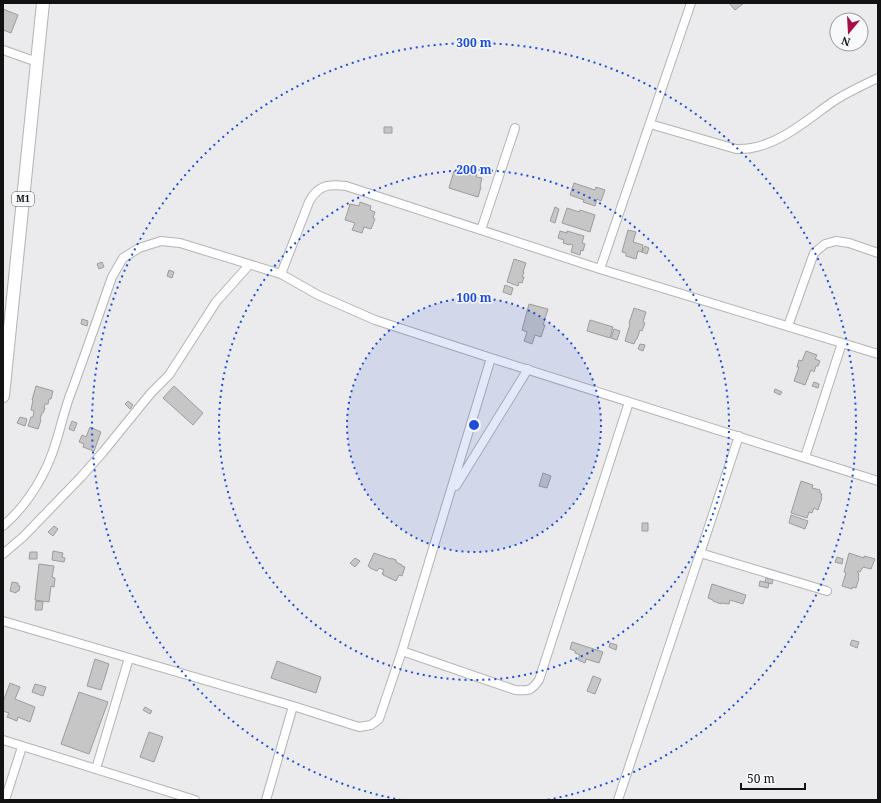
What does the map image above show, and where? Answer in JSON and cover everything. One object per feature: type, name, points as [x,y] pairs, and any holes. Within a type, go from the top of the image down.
[{"type":"highway","name":"M1","points":[[3,396],[43,3]]},
{"type":"street","points":[[600,269],[690,3]]},
{"type":"street","points":[[3,50],[37,62]]},
{"type":"street","points":[[650,124],[736,149],[751,148],[769,143],[803,124],[849,92],[878,78]]},
{"type":"street","points":[[481,230],[515,128]]},
{"type":"street","points":[[280,274],[312,196],[317,190],[324,186],[334,184],[346,186],[600,269],[878,354]]},
{"type":"street","points":[[788,326],[814,253],[825,244],[836,241],[849,243],[878,253]]},
{"type":"street","points":[[3,526],[14,517],[24,504],[41,478],[50,459],[112,277],[123,258],[139,248],[161,242],[180,243],[280,274],[318,295],[375,320],[878,480]]},
{"type":"street","points":[[3,554],[23,537],[81,477],[151,393],[169,375],[216,302],[249,265]]},
{"type":"street","points":[[805,457],[842,343]]},
{"type":"street","points":[[3,621],[293,706],[359,727],[371,725],[379,719],[402,651],[491,358]]},
{"type":"street","points":[[449,497],[528,369]]},
{"type":"street","points":[[402,651],[515,690],[526,691],[534,687],[539,680],[629,402]]},
{"type":"street","points":[[618,800],[739,436]]},
{"type":"street","points":[[700,553],[827,591]]},
{"type":"street","points":[[96,769],[129,658]]},
{"type":"street","points":[[266,800],[293,706]]},
{"type":"street","points":[[3,740],[195,800]]},
{"type":"street","points":[[5,800],[22,747]]},
{"type":"building","points":[[729,3],[744,3],[735,10]]},
{"type":"building","points":[[3,9],[18,15],[11,33],[3,30]]},
{"type":"building","points":[[384,127],[392,127],[392,133],[384,133]]},
{"type":"building","points":[[454,171],[465,174],[466,171],[477,174],[476,177],[482,178],[478,197],[449,188]]},
{"type":"building","points":[[574,183],[595,190],[596,187],[605,190],[601,201],[597,199],[595,206],[570,195]]},
{"type":"building","points":[[360,202],[371,206],[370,210],[375,212],[373,218],[375,219],[371,229],[364,227],[362,233],[352,230],[355,223],[345,220],[350,204],[359,206]]},
{"type":"building","points":[[555,207],[559,209],[555,223],[550,221]]},
{"type":"building","points":[[567,208],[579,212],[580,210],[595,215],[590,232],[562,223]]},
{"type":"building","points":[[628,230],[636,232],[633,242],[643,245],[642,252],[638,251],[636,259],[626,256],[626,253],[622,252]]},
{"type":"building","points":[[560,231],[567,233],[567,231],[584,236],[582,243],[585,244],[580,255],[571,252],[573,245],[563,243],[564,240],[558,238]]},
{"type":"building","points":[[645,246],[649,248],[647,254],[642,252]]},
{"type":"building","points":[[514,259],[526,263],[522,283],[519,282],[518,286],[507,282]]},
{"type":"building","points":[[102,262],[104,267],[99,269],[97,264]]},
{"type":"building","points":[[169,270],[174,272],[172,278],[167,276]]},
{"type":"building","points":[[505,285],[513,288],[511,295],[503,292]]},
{"type":"building","points":[[529,304],[548,309],[541,337],[535,335],[532,344],[524,341],[527,332],[522,330]]},
{"type":"building","points":[[634,308],[646,312],[643,322],[645,323],[642,331],[640,330],[634,344],[625,341]]},
{"type":"building","points":[[82,319],[88,321],[87,326],[81,324]]},
{"type":"building","points":[[590,320],[613,327],[610,338],[587,331]]},
{"type":"building","points":[[614,329],[620,331],[617,340],[611,338]]},
{"type":"building","points":[[640,344],[645,345],[643,351],[638,349]]},
{"type":"building","points":[[806,351],[817,355],[815,359],[820,361],[814,372],[811,370],[805,385],[794,381],[799,367],[797,367],[799,360],[802,361]]},
{"type":"building","points":[[814,382],[819,384],[818,388],[812,386]]},
{"type":"building","points":[[36,386],[53,391],[48,404],[45,404],[38,429],[28,426],[31,417],[33,417],[34,411],[31,410]]},
{"type":"building","points":[[174,386],[203,413],[193,425],[163,398]]},
{"type":"building","points":[[775,389],[782,392],[780,395],[774,392]]},
{"type":"building","points":[[128,401],[133,405],[130,409],[125,404]]},
{"type":"building","points":[[20,417],[27,419],[25,426],[17,423]]},
{"type":"building","points":[[72,421],[77,423],[74,431],[69,429]]},
{"type":"building","points":[[90,427],[101,432],[94,451],[83,447],[84,444],[79,442],[82,435],[86,437]]},
{"type":"building","points":[[543,473],[551,476],[547,488],[539,486]]},
{"type":"building","points":[[801,481],[813,485],[812,488],[820,490],[820,493],[822,494],[818,510],[814,508],[812,513],[809,512],[807,518],[791,513]]},
{"type":"building","points":[[791,515],[808,521],[805,529],[789,523]]},
{"type":"building","points":[[642,523],[648,523],[648,531],[642,531]]},
{"type":"building","points":[[54,526],[58,529],[53,536],[48,532]]},
{"type":"building","points":[[53,551],[63,553],[62,557],[65,558],[64,562],[52,560]]},
{"type":"building","points":[[30,552],[37,552],[37,559],[29,559]]},
{"type":"building","points":[[374,553],[396,560],[396,562],[405,567],[402,576],[399,575],[396,581],[383,575],[384,570],[379,568],[377,571],[370,568],[368,566]]},
{"type":"building","points":[[849,553],[864,558],[864,556],[875,559],[871,569],[863,567],[860,572],[858,571],[859,578],[856,588],[853,587],[852,589],[842,586],[846,573],[844,572]]},
{"type":"building","points":[[837,557],[843,559],[842,564],[835,562]]},
{"type":"building","points":[[355,558],[360,561],[355,567],[350,563]]},
{"type":"building","points":[[39,564],[54,566],[52,577],[55,578],[54,587],[51,586],[49,602],[35,600]]},
{"type":"building","points":[[766,578],[773,580],[772,584],[765,582]]},
{"type":"building","points":[[760,581],[769,583],[768,588],[759,586]]},
{"type":"building","points":[[12,582],[18,583],[18,586],[20,586],[19,591],[16,593],[10,591]]},
{"type":"building","points":[[712,584],[746,595],[743,604],[730,600],[729,604],[721,604],[708,598]]},
{"type":"building","points":[[36,601],[43,602],[42,610],[35,610]]},
{"type":"building","points":[[852,640],[859,642],[857,648],[850,645]]},
{"type":"building","points":[[572,642],[603,652],[599,663],[586,659],[585,663],[578,660],[580,655],[570,649]]},
{"type":"building","points":[[610,643],[617,645],[616,650],[609,647]]},
{"type":"building","points":[[95,659],[109,664],[101,690],[87,686]]},
{"type":"building","points":[[277,661],[321,677],[316,693],[271,678]]},
{"type":"building","points":[[593,676],[601,679],[595,694],[587,691]]},
{"type":"building","points":[[10,683],[20,687],[15,699],[35,707],[30,722],[18,717],[17,721],[7,717],[9,713],[3,711],[3,702]]},
{"type":"building","points":[[35,684],[46,687],[43,696],[32,692]]},
{"type":"building","points":[[79,692],[108,702],[89,754],[61,744]]},
{"type":"building","points":[[145,707],[152,711],[150,714],[143,710]]},
{"type":"building","points":[[149,732],[163,737],[154,762],[140,757]]}]
